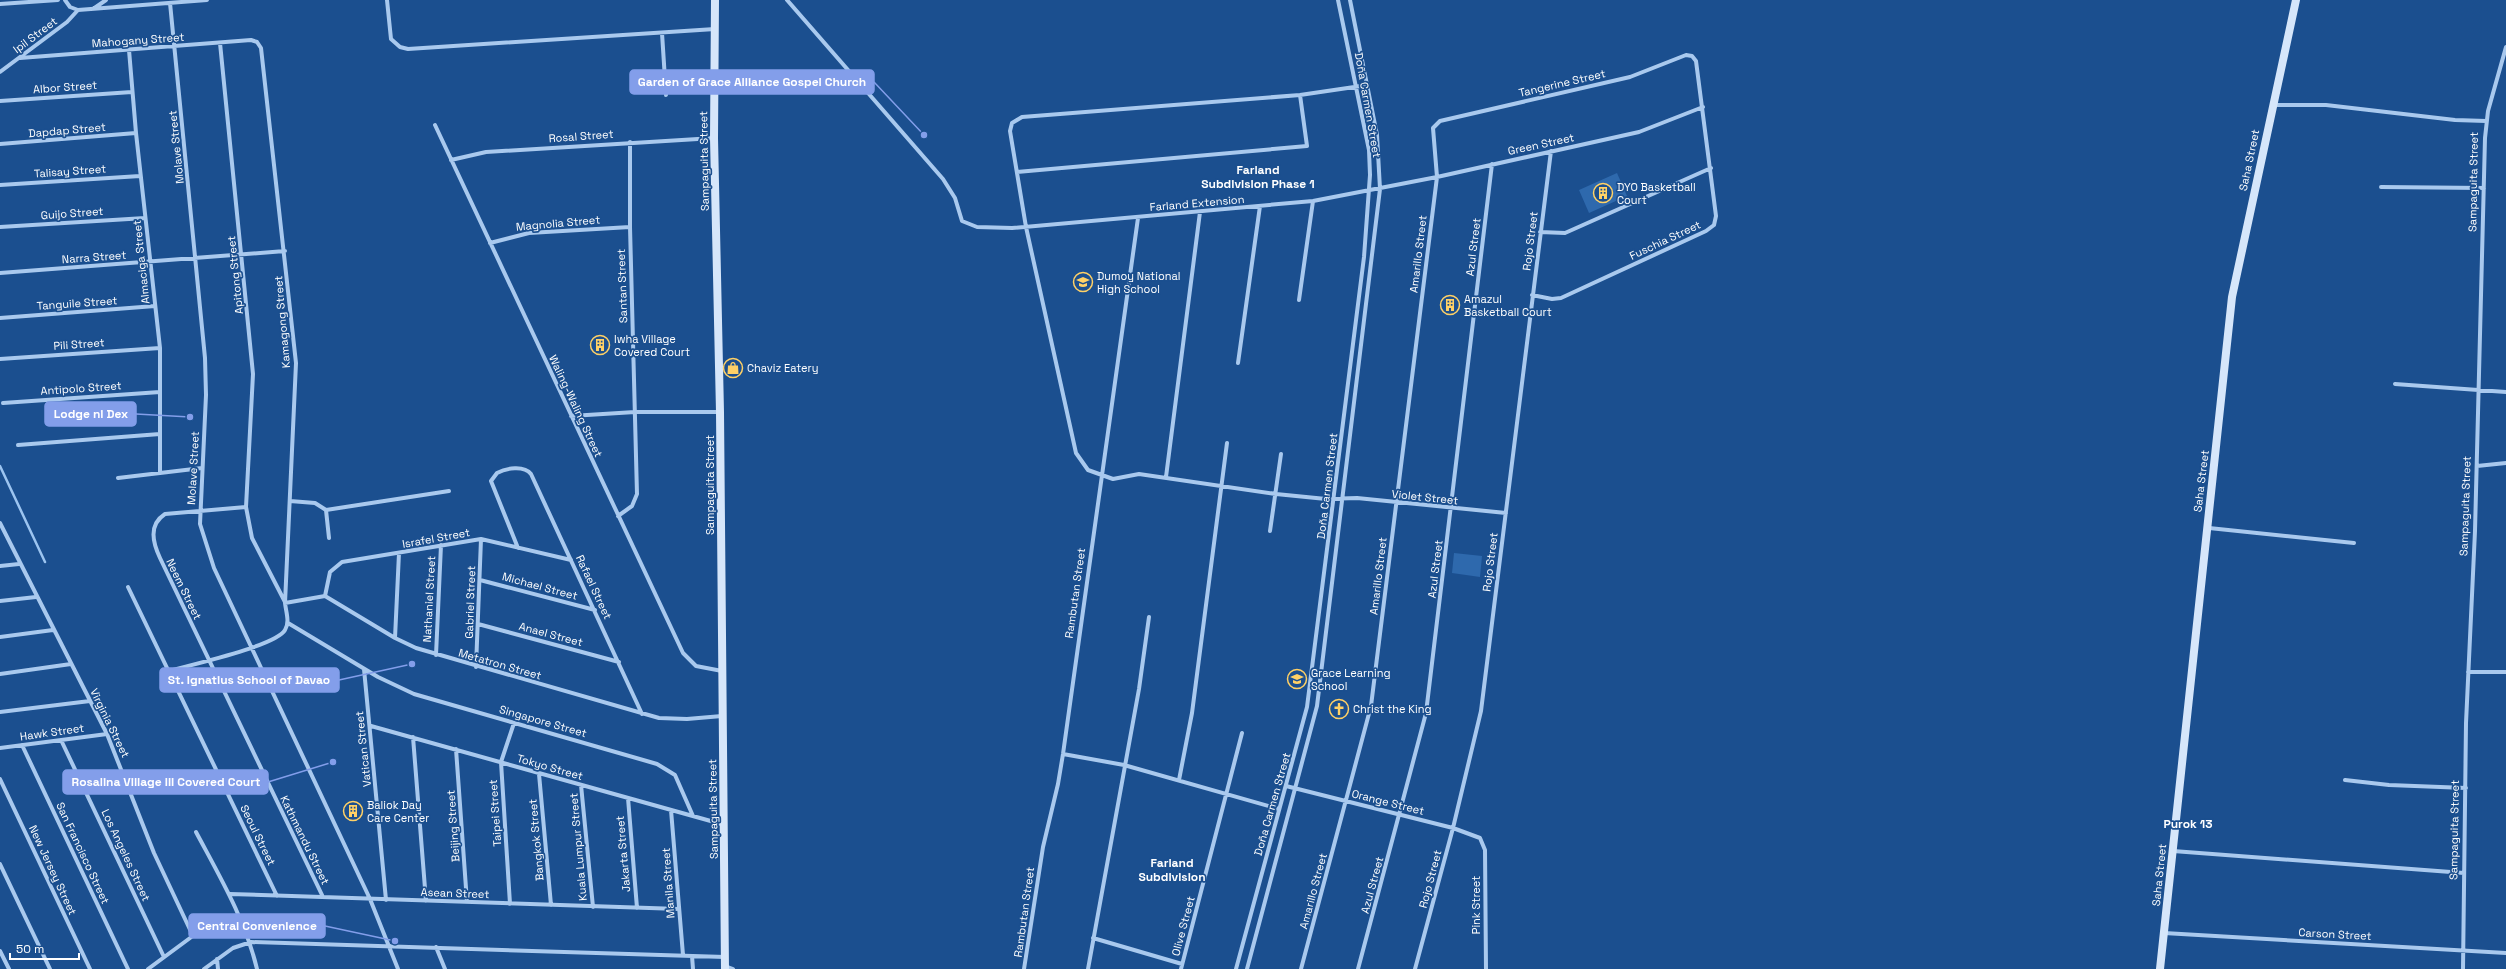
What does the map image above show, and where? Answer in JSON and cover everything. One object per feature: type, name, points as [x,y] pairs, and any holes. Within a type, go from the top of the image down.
[{"type":"street","points":[[0,4],[58,0]]},
{"type":"street","points":[[65,0],[70,6],[78,10],[207,0]]},
{"type":"street","points":[[93,9],[106,0]]},
{"type":"street","points":[[387,0],[391,39],[400,47],[408,49],[715,29]]},
{"type":"street","name":"Sampaguita Street","points":[[715,0],[714,138],[720,412],[725,825],[725,957],[728,968]]},
{"type":"street","name":"Farland Extension","points":[[787,0],[943,179],[955,198],[962,220],[977,227],[1026,227],[1138,218],[1313,201],[1369,191]]},
{"type":"street","name":"Doña Carmen Street","points":[[1236,969],[1303,726],[1310,688],[1364,257],[1369,191],[1369,150],[1338,0]]},
{"type":"street","name":"Doña Carmen Street","points":[[1247,969],[1312,728],[1320,689],[1380,189],[1379,147],[1368,85],[1350,0]]},
{"type":"street","name":"Saha Street","points":[[2160,969],[2232,297],[2272,105],[2296,0]]},
{"type":"street","name":"Molave Street","points":[[170,3],[197,258],[206,377],[200,524],[209,555],[370,899],[398,969]]},
{"type":"street","name":"Ipil Street","points":[[0,72],[67,22],[78,10]]},
{"type":"street","points":[[662,33],[666,95]]},
{"type":"street","name":"Mahogany Street","points":[[20,58],[251,40],[257,42]]},
{"type":"street","name":"Kamagong Street","points":[[257,42],[260,48],[285,251],[296,363],[285,603]]},
{"type":"street","name":"Apitong Street","points":[[220,43],[253,374],[246,507],[252,538],[285,603]]},
{"type":"street","name":"Sampaguita Street","points":[[2463,969],[2468,672],[2480,392],[2486,121],[2506,46]]},
{"type":"street","name":"Almaciga Street","points":[[129,50],[140,176],[160,348],[160,473]]},
{"type":"street","name":"Tangerine Street","points":[[1437,177],[1432,132],[1440,121],[1630,77],[1686,55],[1692,56],[1696,61],[1703,106]]},
{"type":"street","points":[[1017,172],[1308,146],[1300,96],[1368,85]]},
{"type":"street","name":"Albor Street","points":[[0,101],[132,92]]},
{"type":"street","name":"Violet Street","points":[[1300,96],[1022,117],[1014,120],[1010,127],[1026,227],[1076,453],[1088,470],[1113,479],[1139,474],[1276,494],[1342,498],[1506,513]]},
{"type":"street","points":[[2272,105],[2326,105],[2455,120],[2486,121]]},
{"type":"street","name":"Green Street","points":[[1369,191],[1655,128],[1703,106]]},
{"type":"street","name":"Fuschia Street","points":[[1532,295],[1552,299],[1561,298],[1711,228],[1716,222],[1716,216],[1703,106]]},
{"type":"street","name":"Waling-Waling Street","points":[[435,125],[683,653],[696,666],[722,671]]},
{"type":"street","name":"Dapdap Street","points":[[0,144],[136,133]]},
{"type":"street","name":"Rosal Street","points":[[451,160],[480,152],[714,138]]},
{"type":"street","name":"Santan Street","points":[[618,516],[632,506],[637,494],[630,227],[630,142]]},
{"type":"street","name":"Rojo Street","points":[[1415,969],[1453,828],[1481,711],[1551,151]]},
{"type":"street","name":"Azul Street","points":[[1358,969],[1426,713],[1492,164]]},
{"type":"street","points":[[1540,232],[1565,233],[1711,168]]},
{"type":"street","name":"Talisay Street","points":[[0,185],[140,176]]},
{"type":"street","name":"Amarillo Street","points":[[1301,969],[1371,706],[1437,177]]},
{"type":"street","points":[[2381,187],[2484,188]]},
{"type":"street","points":[[1299,300],[1313,201]]},
{"type":"street","points":[[1238,363],[1260,206]]},
{"type":"street","points":[[1166,477],[1200,212]]},
{"type":"street","name":"Guijo Street","points":[[0,227],[145,218]]},
{"type":"street","name":"Rambutan Street","points":[[1024,969],[1043,846],[1063,754],[1084,591],[1103,475],[1138,218]]},
{"type":"street","name":"Magnolia Street","points":[[490,243],[529,233],[630,227]]},
{"type":"street","name":"Narra Street","points":[[0,273],[285,251]]},
{"type":"street","name":"Tanguile Street","points":[[0,318],[155,306]]},
{"type":"street","points":[[1356,320],[1364,321]]},
{"type":"street","name":"Pili Street","points":[[0,359],[160,348]]},
{"type":"street","points":[[2395,384],[2480,392],[2506,392]]},
{"type":"street","name":"Antipolo Street","points":[[3,403],[160,392]]},
{"type":"street","points":[[571,416],[635,412],[720,412]]},
{"type":"street","points":[[18,445],[160,434]]},
{"type":"street","points":[[1179,780],[1192,713],[1220,486],[1227,443]]},
{"type":"street","points":[[1270,531],[1281,454]]},
{"type":"street","points":[[2477,466],[2506,463]]},
{"type":"street","points":[[118,478],[202,468]]},
{"type":"street","name":"Rafael Street","points":[[518,548],[491,481],[501,471],[519,468],[528,470],[595,610],[642,714]]},
{"type":"street","points":[[290,501],[315,503],[326,510],[449,491]]},
{"type":"street","points":[[200,510],[246,507]]},
{"type":"street","name":"Neem Street","points":[[200,510],[165,514],[156,523],[153,538],[155,548],[208,660]]},
{"type":"street","points":[[326,510],[329,538]]},
{"type":"street","name":"Virginia Street","points":[[0,524],[19,564],[107,734],[154,853],[193,936]]},
{"type":"street","points":[[2209,528],[2354,542]]},
{"type":"street","name":"Israfel Street","points":[[325,596],[330,572],[338,564],[482,539],[571,560]]},
{"type":"street","name":"Gabriel Street","points":[[476,667],[482,539]]},
{"type":"street","name":"Nathaniel Street","points":[[436,655],[441,545]]},
{"type":"street","points":[[395,638],[399,554]]},
{"type":"street","points":[[0,566],[19,564]]},
{"type":"street","name":"Michael Street","points":[[480,580],[595,610]]},
{"type":"street","name":"Seoul Street","points":[[128,587],[277,896]]},
{"type":"street","points":[[169,671],[252,647],[278,637],[285,630],[288,623],[285,603],[325,596]]},
{"type":"street","name":"Metatron Street","points":[[325,596],[395,638],[436,655],[642,714],[673,719],[723,716]]},
{"type":"street","points":[[0,601],[36,597]]},
{"type":"street","points":[[1320,614],[1328,615]]},
{"type":"street","points":[[1088,969],[1124,765],[1140,689],[1149,617]]},
{"type":"street","name":"Singapore Street","points":[[288,623],[317,638],[393,686],[414,694],[657,764],[669,770],[679,782],[693,816]]},
{"type":"street","name":"Anael Street","points":[[478,624],[618,662]]},
{"type":"street","points":[[0,637],[53,630]]},
{"type":"street","name":"Kathmandu Street","points":[[208,660],[323,897]]},
{"type":"street","points":[[0,674],[71,664]]},
{"type":"street","name":"Vatican Street","points":[[364,669],[371,726],[386,900]]},
{"type":"street","points":[[2468,672],[2506,672]]},
{"type":"street","points":[[1310,688],[1320,689]]},
{"type":"street","points":[[0,712],[90,701]]},
{"type":"street","name":"Taipei Street","points":[[510,904],[501,762],[514,722]]},
{"type":"street","name":"Tokyo Street","points":[[371,726],[725,825]]},
{"type":"street","points":[[1303,726],[1312,728]]},
{"type":"street","name":"Olive Street","points":[[1181,967],[1242,733]]},
{"type":"street","name":"Hawk Street","points":[[0,748],[107,734]]},
{"type":"street","points":[[412,737],[426,901]]},
{"type":"street","name":"Los Angeles Street","points":[[61,740],[164,957]]},
{"type":"street","name":"San Francisco Street","points":[[22,745],[128,969]]},
{"type":"street","name":"Beijing Street","points":[[456,749],[467,902]]},
{"type":"street","points":[[1063,754],[1124,765],[1279,809]]},
{"type":"street","name":"Bangkok Street","points":[[539,774],[551,905]]},
{"type":"street","name":"New Jersey Street","points":[[0,780],[90,969]]},
{"type":"street","points":[[2345,780],[2389,785],[2466,788]]},
{"type":"street","name":"Kuala Lumpur Street","points":[[581,785],[593,907]]},
{"type":"street","name":"Orange Street","points":[[1286,786],[1453,828],[1475,835],[1482,841]]},
{"type":"street","name":"Jakarta Street","points":[[628,798],[637,908]]},
{"type":"street","name":"Manila Street","points":[[671,810],[683,955]]},
{"type":"street","points":[[196,832],[230,894],[251,942],[257,969]]},
{"type":"street","name":"Pink Street","points":[[1482,841],[1485,850],[1486,969]]},
{"type":"street","points":[[2173,851],[2464,874]]},
{"type":"street","points":[[0,864],[50,969]]},
{"type":"street","name":"Asean Street","points":[[230,894],[679,910]]},
{"type":"street","points":[[148,969],[209,924]]},
{"type":"street","name":"Carson Street","points":[[2164,933],[2506,953]]},
{"type":"street","points":[[1093,938],[1181,967]]},
{"type":"street","points":[[204,969],[217,958],[233,948],[251,942],[725,957]]},
{"type":"street","points":[[436,947],[445,969]]},
{"type":"street","points":[[0,951],[9,969]]},
{"type":"street","points":[[692,956],[693,969]]},
{"type":"street","points":[[217,958],[218,969]]},
{"type":"shaded area","name":"DYO Basketball Court","points":[[1617,173],[1627,196],[1589,213],[1579,190]]},
{"type":"shaded area","points":[[1454,553],[1482,556],[1480,577],[1452,573]]},
{"type":"waterway","points":[[0,466],[45,562]]},
{"type":"place","name":"Garden of Grace Alliance Gospel Church","points":[[924,135]]},
{"type":"place","name":"DYO Basketball Court","points":[[1603,193]]},
{"type":"place","name":"Dumoy National High School","points":[[1083,282]]},
{"type":"place","name":"Amazul Basketball Court","points":[[1450,305]]},
{"type":"place","name":"Iwha Village Covered Court","points":[[600,345]]},
{"type":"place","name":"Chaviz Eatery","points":[[733,368]]},
{"type":"place","name":"Lodge ni Dex","points":[[190,417]]},
{"type":"place","name":"St. Ignatius School of Davao","points":[[412,664]]},
{"type":"place","name":"Grace Learning School","points":[[1297,679]]},
{"type":"place","name":"Christ the King","points":[[1339,709]]},
{"type":"place","name":"Rosalina Village III Covered Court","points":[[333,762]]},
{"type":"place","name":"Baliok Day Care Center","points":[[353,811]]},
{"type":"place","name":"Central Convenience","points":[[395,941]]},
{"type":"district","name":"Farland Subdivision Phase 1","points":[[1258,177]]},
{"type":"district","name":"Purok 13","points":[[2188,824]]},
{"type":"district","name":"Farland Subdivision","points":[[1172,870]]}]
